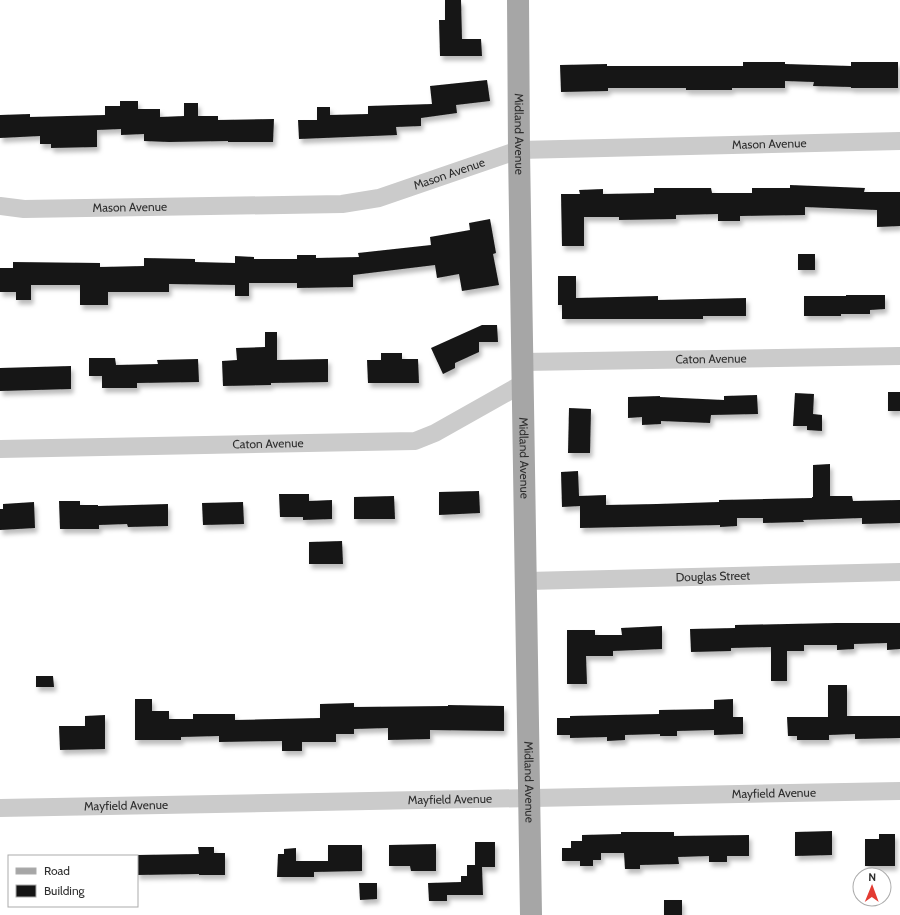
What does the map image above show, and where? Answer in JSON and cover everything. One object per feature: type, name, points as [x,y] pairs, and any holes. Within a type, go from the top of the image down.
[{"type":"main road","name":"Midland Avenue","points":[[518,0],[522,384],[531,915]]},
{"type":"street","name":"Mason Avenue","points":[[0,206],[24,209],[342,204],[380,198],[519,150],[900,141]]},
{"type":"street","name":"Caton Avenue","points":[[522,362],[900,356]]},
{"type":"street","name":"Caton Avenue","points":[[0,449],[415,441],[435,433],[522,384]]},
{"type":"street","name":"Douglas Street","points":[[526,581],[900,572]]},
{"type":"street","name":"Mayfield Avenue","points":[[0,808],[900,791]]},
{"type":"building","points":[[445,0],[461,0],[462,39],[481,39],[482,56],[440,56],[439,20],[445,20]]},
{"type":"building","points":[[743,62],[785,62],[785,64],[851,66],[851,62],[898,62],[898,88],[813,86],[814,82],[785,81],[785,88],[686,90],[686,88],[608,88],[608,91],[561,92],[560,65],[607,64],[607,66],[743,66]]},
{"type":"building","points":[[487,80],[490,101],[456,105],[457,113],[421,118],[421,126],[396,127],[397,135],[299,139],[298,120],[317,120],[317,107],[330,107],[330,115],[368,114],[368,106],[432,104],[430,86]]},
{"type":"building","points":[[120,101],[138,101],[138,109],[160,109],[160,117],[184,116],[184,103],[198,103],[198,116],[218,116],[218,120],[274,119],[273,142],[144,141],[144,134],[121,135],[121,129],[97,130],[97,147],[51,148],[51,144],[40,144],[40,136],[0,138],[0,115],[30,114],[30,117],[105,115],[105,106],[120,106]]},
{"type":"building","points":[[790,185],[865,188],[864,192],[900,192],[900,226],[877,227],[877,210],[805,207],[805,215],[740,216],[740,221],[718,221],[718,214],[676,215],[676,219],[619,220],[619,217],[584,217],[584,246],[562,246],[561,194],[580,194],[579,190],[603,189],[603,194],[654,193],[654,188],[711,188],[712,193],[752,193],[752,188],[790,188]]},
{"type":"building","points":[[490,219],[496,253],[493,254],[499,285],[462,291],[459,274],[437,278],[435,265],[353,275],[353,287],[297,288],[297,283],[249,283],[249,296],[235,296],[235,285],[169,284],[169,292],[108,292],[108,305],[80,305],[80,285],[31,285],[31,300],[16,300],[16,292],[0,292],[0,268],[13,268],[13,262],[100,263],[100,267],[144,266],[144,258],[195,259],[195,262],[235,263],[235,256],[254,257],[254,259],[297,259],[297,255],[316,255],[316,258],[359,257],[358,253],[431,245],[430,237],[470,230],[469,223]]},
{"type":"building","points":[[798,254],[815,254],[815,270],[798,270]]},
{"type":"building","points":[[558,276],[576,276],[576,298],[658,296],[658,300],[746,298],[746,316],[703,316],[703,319],[562,319],[562,305],[558,305]]},
{"type":"building","points":[[885,295],[885,309],[870,310],[870,314],[804,316],[804,296]]},
{"type":"building","points":[[482,325],[497,325],[498,342],[479,342],[479,352],[455,363],[455,368],[443,374],[431,348]]},
{"type":"building","points":[[265,332],[277,332],[277,360],[328,359],[328,382],[223,386],[222,361],[237,360],[236,348],[265,347]]},
{"type":"building","points":[[381,353],[402,353],[402,359],[418,359],[419,383],[368,383],[367,360],[381,360]]},
{"type":"building","points":[[89,358],[115,358],[116,365],[158,364],[157,360],[198,359],[199,382],[137,383],[137,388],[102,388],[102,376],[89,376]]},
{"type":"building","points":[[71,366],[71,389],[0,391],[0,368]]},
{"type":"building","points":[[888,392],[900,392],[900,411],[888,411]]},
{"type":"building","points":[[795,393],[814,394],[813,414],[822,415],[822,431],[807,430],[807,426],[793,426]]},
{"type":"building","points":[[757,395],[758,414],[711,415],[710,423],[661,421],[661,424],[642,425],[642,417],[628,418],[628,397],[660,396],[724,400],[724,396]]},
{"type":"building","points":[[569,408],[591,409],[590,453],[568,453]]},
{"type":"building","points":[[830,464],[830,496],[852,496],[853,501],[900,500],[900,523],[862,524],[862,518],[763,523],[763,518],[737,518],[737,526],[720,527],[720,525],[580,528],[580,506],[562,507],[561,472],[578,471],[579,496],[606,495],[606,505],[657,504],[719,502],[719,500],[812,498],[813,465]]},
{"type":"building","points":[[479,491],[480,513],[439,515],[439,492]]},
{"type":"building","points":[[279,494],[309,494],[309,501],[332,500],[332,519],[303,520],[303,517],[280,517]]},
{"type":"building","points":[[394,496],[395,519],[354,519],[354,497]]},
{"type":"building","points":[[59,501],[80,501],[80,505],[98,506],[168,504],[168,526],[128,527],[127,524],[99,525],[99,529],[60,529]]},
{"type":"building","points":[[34,502],[35,528],[0,530],[0,509],[3,509],[3,504]]},
{"type":"building","points":[[243,502],[244,524],[203,525],[202,503]]},
{"type":"building","points":[[342,541],[343,564],[309,564],[309,542]]},
{"type":"building","points":[[900,623],[900,649],[887,650],[887,643],[854,644],[854,649],[837,650],[837,645],[804,645],[804,651],[787,651],[787,681],[771,681],[771,647],[731,648],[731,651],[691,652],[690,629],[735,628],[735,625]]},
{"type":"building","points":[[662,626],[662,649],[613,651],[613,656],[586,656],[587,684],[567,684],[567,630],[595,630],[595,635],[622,635],[621,628]]},
{"type":"building","points":[[36,676],[53,676],[54,687],[36,687]]},
{"type":"building","points":[[828,685],[847,685],[847,716],[900,716],[900,738],[855,739],[855,734],[829,735],[829,740],[797,740],[797,736],[788,736],[787,717],[828,717]]},
{"type":"building","points":[[135,699],[152,699],[152,711],[169,711],[169,719],[193,719],[193,714],[235,714],[235,720],[320,718],[320,704],[354,703],[354,707],[448,705],[504,706],[504,731],[430,730],[430,739],[388,740],[388,728],[354,729],[354,734],[336,734],[336,742],[302,742],[302,751],[282,751],[282,741],[219,742],[219,736],[181,737],[181,740],[135,740]]},
{"type":"building","points":[[733,699],[733,717],[743,717],[743,734],[714,735],[714,730],[677,731],[677,736],[660,736],[660,734],[625,735],[625,740],[607,741],[607,737],[570,738],[570,735],[557,735],[557,718],[570,718],[570,716],[659,714],[659,710],[714,709],[714,700]]},
{"type":"building","points":[[105,715],[105,749],[60,750],[59,726],[85,726],[85,716]]},
{"type":"building","points":[[832,831],[832,855],[795,856],[795,832]]},
{"type":"building","points":[[621,832],[674,832],[674,836],[749,835],[749,856],[727,856],[727,862],[709,862],[709,856],[678,857],[679,864],[640,865],[640,869],[625,869],[624,853],[601,853],[601,860],[593,860],[593,866],[580,866],[580,861],[562,861],[562,848],[571,848],[571,841],[582,841],[582,835],[621,834]]},
{"type":"building","points":[[879,834],[895,834],[895,866],[865,866],[865,839],[879,839]]},
{"type":"building","points":[[475,842],[495,842],[495,867],[482,867],[483,895],[447,895],[447,901],[429,901],[428,883],[461,882],[461,876],[467,876],[467,865],[475,865]]},
{"type":"building","points":[[436,844],[436,871],[411,871],[410,866],[389,866],[389,845]]},
{"type":"building","points":[[328,845],[362,845],[362,871],[314,872],[314,877],[277,877],[278,854],[284,854],[284,849],[296,848],[296,861],[328,861]]},
{"type":"building","points":[[198,847],[214,847],[214,853],[225,853],[225,875],[138,875],[137,855],[199,854]]},
{"type":"building","points":[[359,883],[377,883],[377,899],[360,900]]},
{"type":"building","points":[[664,900],[682,900],[682,915],[664,915]]}]
